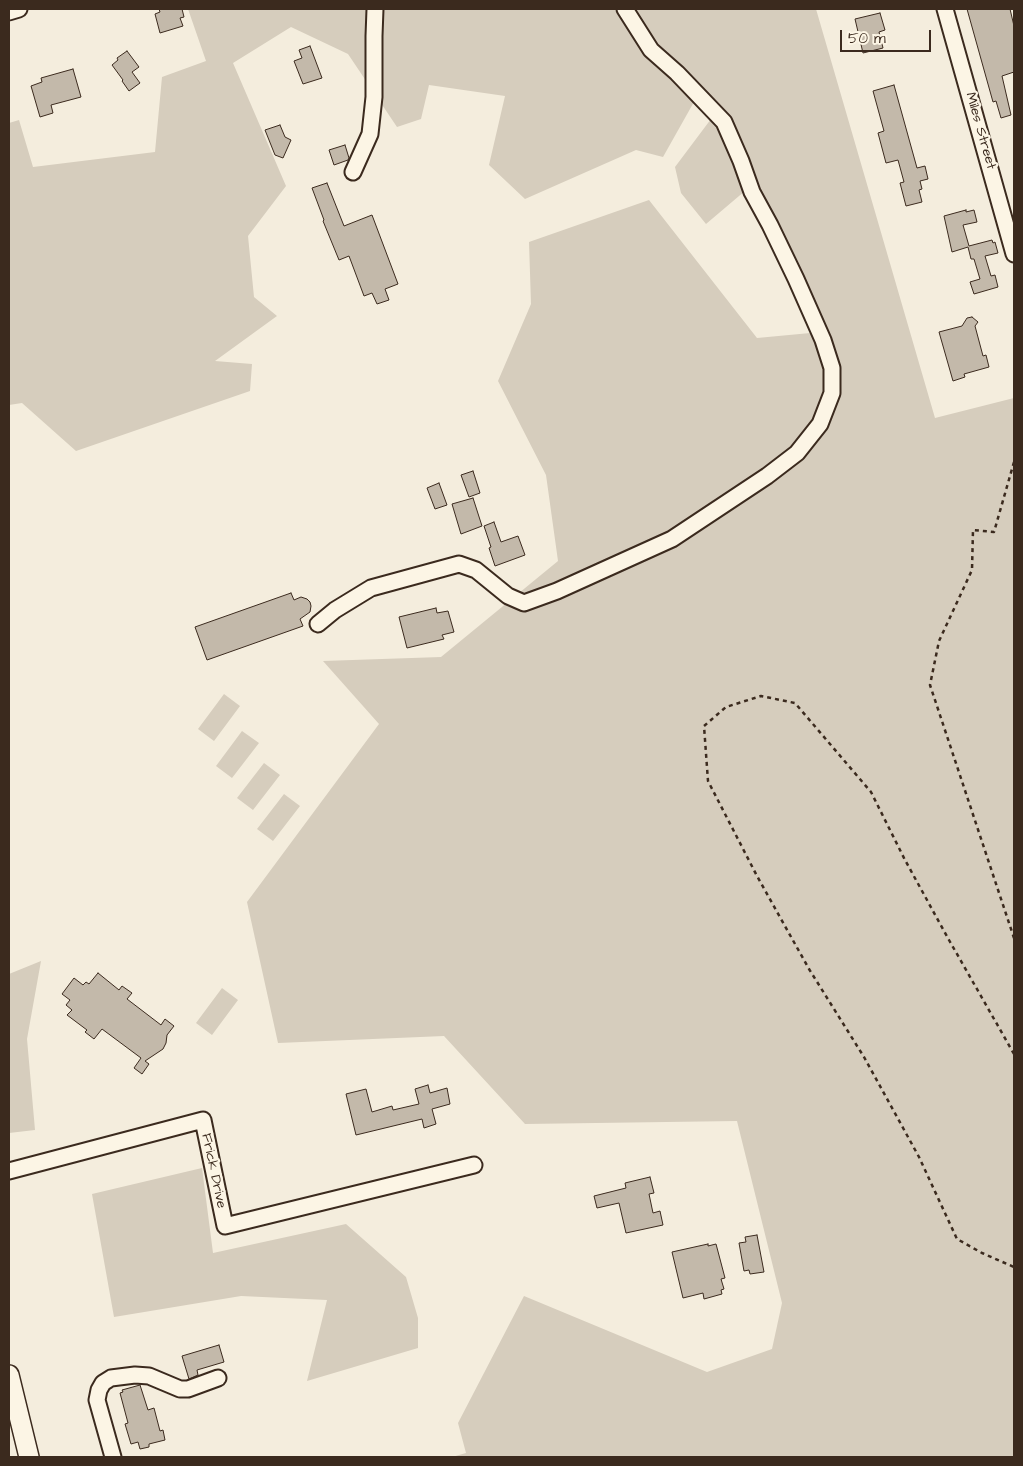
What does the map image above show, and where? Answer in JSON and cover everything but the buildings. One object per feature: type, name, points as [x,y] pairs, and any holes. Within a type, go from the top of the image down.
[{"type":"main road","points":[[9,1374],[29,1457]]},
{"type":"street","points":[[9,12],[19,9]]},
{"type":"street","points":[[353,172],[370,134],[374,97],[375,9]]},
{"type":"street","points":[[318,624],[335,610],[370,588],[459,564],[476,570],[508,596],[524,602],[557,591],[672,539],[767,476],[797,453],[820,424],[832,393],[832,368],[823,340],[770,225],[752,192],[724,122],[677,73],[651,50],[625,9]]},
{"type":"street","name":"Miles Street","points":[[945,9],[1014,254]]},
{"type":"street","name":"Frick Drive","points":[[9,1171],[203,1120],[225,1226],[474,1165]]},
{"type":"street","points":[[114,1457],[97,1400],[103,1383],[111,1378],[135,1375],[149,1376],[180,1390],[218,1378]]},
{"type":"path","points":[[1014,462],[994,532],[973,530],[972,570],[939,641],[930,685],[1014,938]]},
{"type":"path","points":[[1014,1054],[940,924],[871,792],[795,703],[761,696],[726,706],[704,726],[708,781],[766,893],[864,1058],[919,1157],[957,1239],[1014,1267]]},
{"type":"shaded area","points":[[188,9],[816,9],[935,418],[1014,398],[1014,1457],[452,1457],[466,1453],[458,1423],[524,1296],[707,1372],[772,1349],[782,1303],[737,1121],[525,1124],[444,1036],[278,1043],[247,902],[379,724],[323,661],[441,657],[558,561],[546,475],[498,381],[531,304],[529,242],[649,200],[757,338],[821,332],[752,185],[706,224],[681,193],[675,167],[717,111],[699,93],[663,157],[636,150],[525,199],[489,165],[505,96],[429,85],[421,119],[397,127],[348,54],[291,27],[233,63],[286,186],[248,236],[254,297],[277,316],[215,361],[252,364],[250,391],[76,451],[22,403],[9,405],[9,123],[19,120],[33,167],[155,152],[162,77],[206,61]]},
{"type":"shaded area","points":[[224,694],[240,706],[214,741],[198,729]]},
{"type":"shaded area","points":[[242,731],[259,743],[232,778],[216,766]]},
{"type":"shaded area","points":[[264,763],[280,775],[253,810],[237,798]]},
{"type":"shaded area","points":[[284,794],[300,806],[273,841],[257,829]]},
{"type":"shaded area","points":[[41,961],[27,1039],[35,1130],[9,1133],[9,974]]},
{"type":"shaded area","points":[[222,988],[238,1000],[212,1035],[196,1023]]},
{"type":"shaded area","points":[[202,1168],[213,1253],[346,1224],[406,1277],[418,1318],[418,1348],[307,1381],[327,1300],[241,1296],[114,1317],[92,1194]]}]
